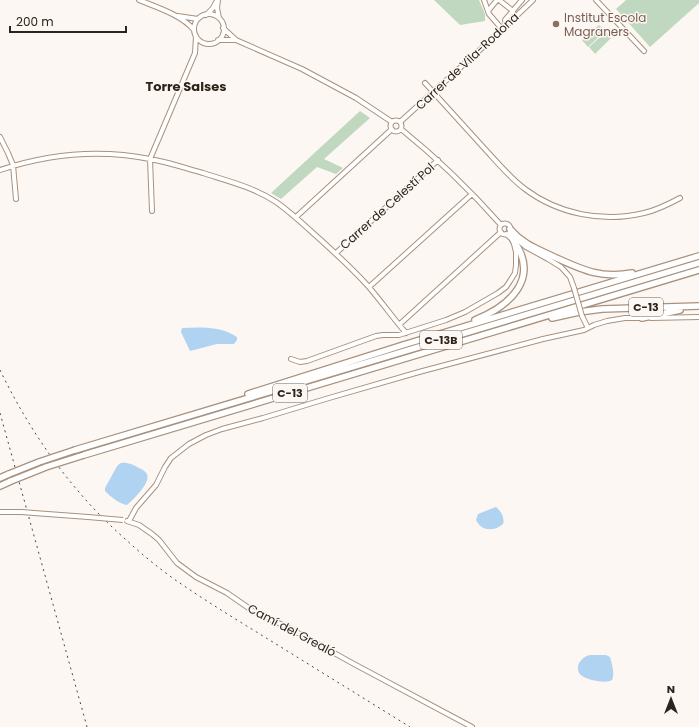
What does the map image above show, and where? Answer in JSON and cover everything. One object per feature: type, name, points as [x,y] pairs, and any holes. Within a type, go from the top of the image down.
[{"type":"highway","points":[[506,232],[532,247],[576,267],[598,274],[628,274],[672,262],[683,261]]},
{"type":"highway","points":[[371,355],[382,349],[466,323],[485,315],[503,304],[518,289],[523,274],[522,258],[512,240]]},
{"type":"highway","name":"C-13","points":[[0,478],[75,450],[182,418],[189,413],[371,355],[699,256]]},
{"type":"highway","name":"C-13B","points":[[182,418],[699,263]]},
{"type":"highway","points":[[496,331],[699,270]]},
{"type":"highway","points":[[642,318],[698,306]]},
{"type":"highway","name":"C-13","points":[[0,486],[46,467],[84,455],[496,331],[504,332],[590,310],[698,306]]},
{"type":"street","points":[[139,0],[178,16],[198,19]]},
{"type":"street","points":[[194,30],[195,23],[198,19],[213,8],[218,0]]},
{"type":"street","points":[[196,36],[199,40],[205,43],[212,43],[218,40],[222,35],[223,28],[219,19],[217,8],[218,0]]},
{"type":"street","points":[[484,0],[489,14],[502,29]]},
{"type":"street","points":[[488,11],[498,0],[514,11]]},
{"type":"street","points":[[506,24],[506,20],[522,0]]},
{"type":"street","name":"Carrer de Vila-Rodona","points":[[400,122],[534,0]]},
{"type":"street","points":[[596,0],[644,51]]},
{"type":"street","points":[[206,14],[213,15],[219,19]]},
{"type":"street","points":[[152,211],[150,159],[196,48],[196,36],[194,30],[178,16]]},
{"type":"street","points":[[223,28],[236,40],[321,78],[356,98],[392,122]]},
{"type":"street","points":[[218,40],[236,40]]},
{"type":"street","points":[[425,83],[512,178],[532,194],[555,206],[588,216],[622,216],[649,212],[663,207],[680,198]]},
{"type":"street","points":[[392,122],[397,120],[400,122],[402,126],[401,129],[438,160],[501,225]]},
{"type":"street","points":[[392,122],[392,129]]},
{"type":"street","points":[[296,217],[392,129]]},
{"type":"street","points":[[392,129],[397,131],[401,129]]},
{"type":"street","points":[[0,137],[14,165],[16,199]]},
{"type":"street","points":[[0,170],[14,165],[54,157],[81,154],[115,154],[150,159],[246,187],[273,200],[296,217],[336,253],[369,288],[406,333]]},
{"type":"street","name":"Carrer de Celestí Pol","points":[[336,253],[438,160]]},
{"type":"street","points":[[369,288],[472,194]]},
{"type":"street","points":[[400,324],[506,232],[509,226],[506,223],[501,225]]},
{"type":"street","points":[[501,225],[499,229],[506,232],[526,247],[561,267],[570,277],[582,316],[588,328]]},
{"type":"street","points":[[291,359],[300,362],[307,361],[376,336],[396,336],[406,333],[461,314],[489,299],[503,289],[510,281],[516,269],[516,252],[512,240],[506,232]]},
{"type":"street","points":[[129,521],[136,508],[156,485],[171,458],[185,446],[206,435],[222,429],[419,372],[543,339],[582,331],[607,321],[625,318],[699,317]]},
{"type":"street","name":"Camí del Grealó","points":[[0,512],[22,512],[123,520],[139,525],[152,534],[177,563],[196,577],[227,593],[253,611],[289,628],[472,727]]},
{"type":"green space","points":[[434,0],[479,0],[485,14],[485,21],[460,25]]},
{"type":"green space","points":[[626,0],[699,0],[699,3],[650,47],[616,9]]},
{"type":"green space","points":[[599,25],[605,31],[588,47],[582,40]]},
{"type":"green space","points":[[606,32],[611,38],[595,54],[589,47]]},
{"type":"green space","points":[[360,111],[370,118],[324,159],[343,168],[336,174],[317,167],[281,199],[271,193]]},
{"type":"water","points":[[182,328],[218,329],[231,333],[237,337],[237,340],[234,344],[217,344],[190,351],[181,332]]},
{"type":"water","points":[[121,463],[130,464],[141,469],[147,474],[148,478],[141,491],[127,505],[118,501],[105,491],[105,488],[116,468]]},
{"type":"water","points":[[496,507],[502,515],[503,524],[496,528],[488,529],[478,524],[476,520],[478,514]]},
{"type":"water","points":[[590,655],[606,655],[610,657],[613,672],[612,680],[601,682],[582,676],[579,673],[579,664],[583,658]]},
{"type":"railway","points":[[0,370],[25,416],[53,460],[86,500],[135,548],[167,574],[199,596],[410,727]]},
{"type":"railway","points":[[0,413],[87,727]]},
{"type":"place","name":"Institut Escola Magraners","points":[[556,24]]},
{"type":"district","name":"Torre Salses","points":[[186,86]]}]
